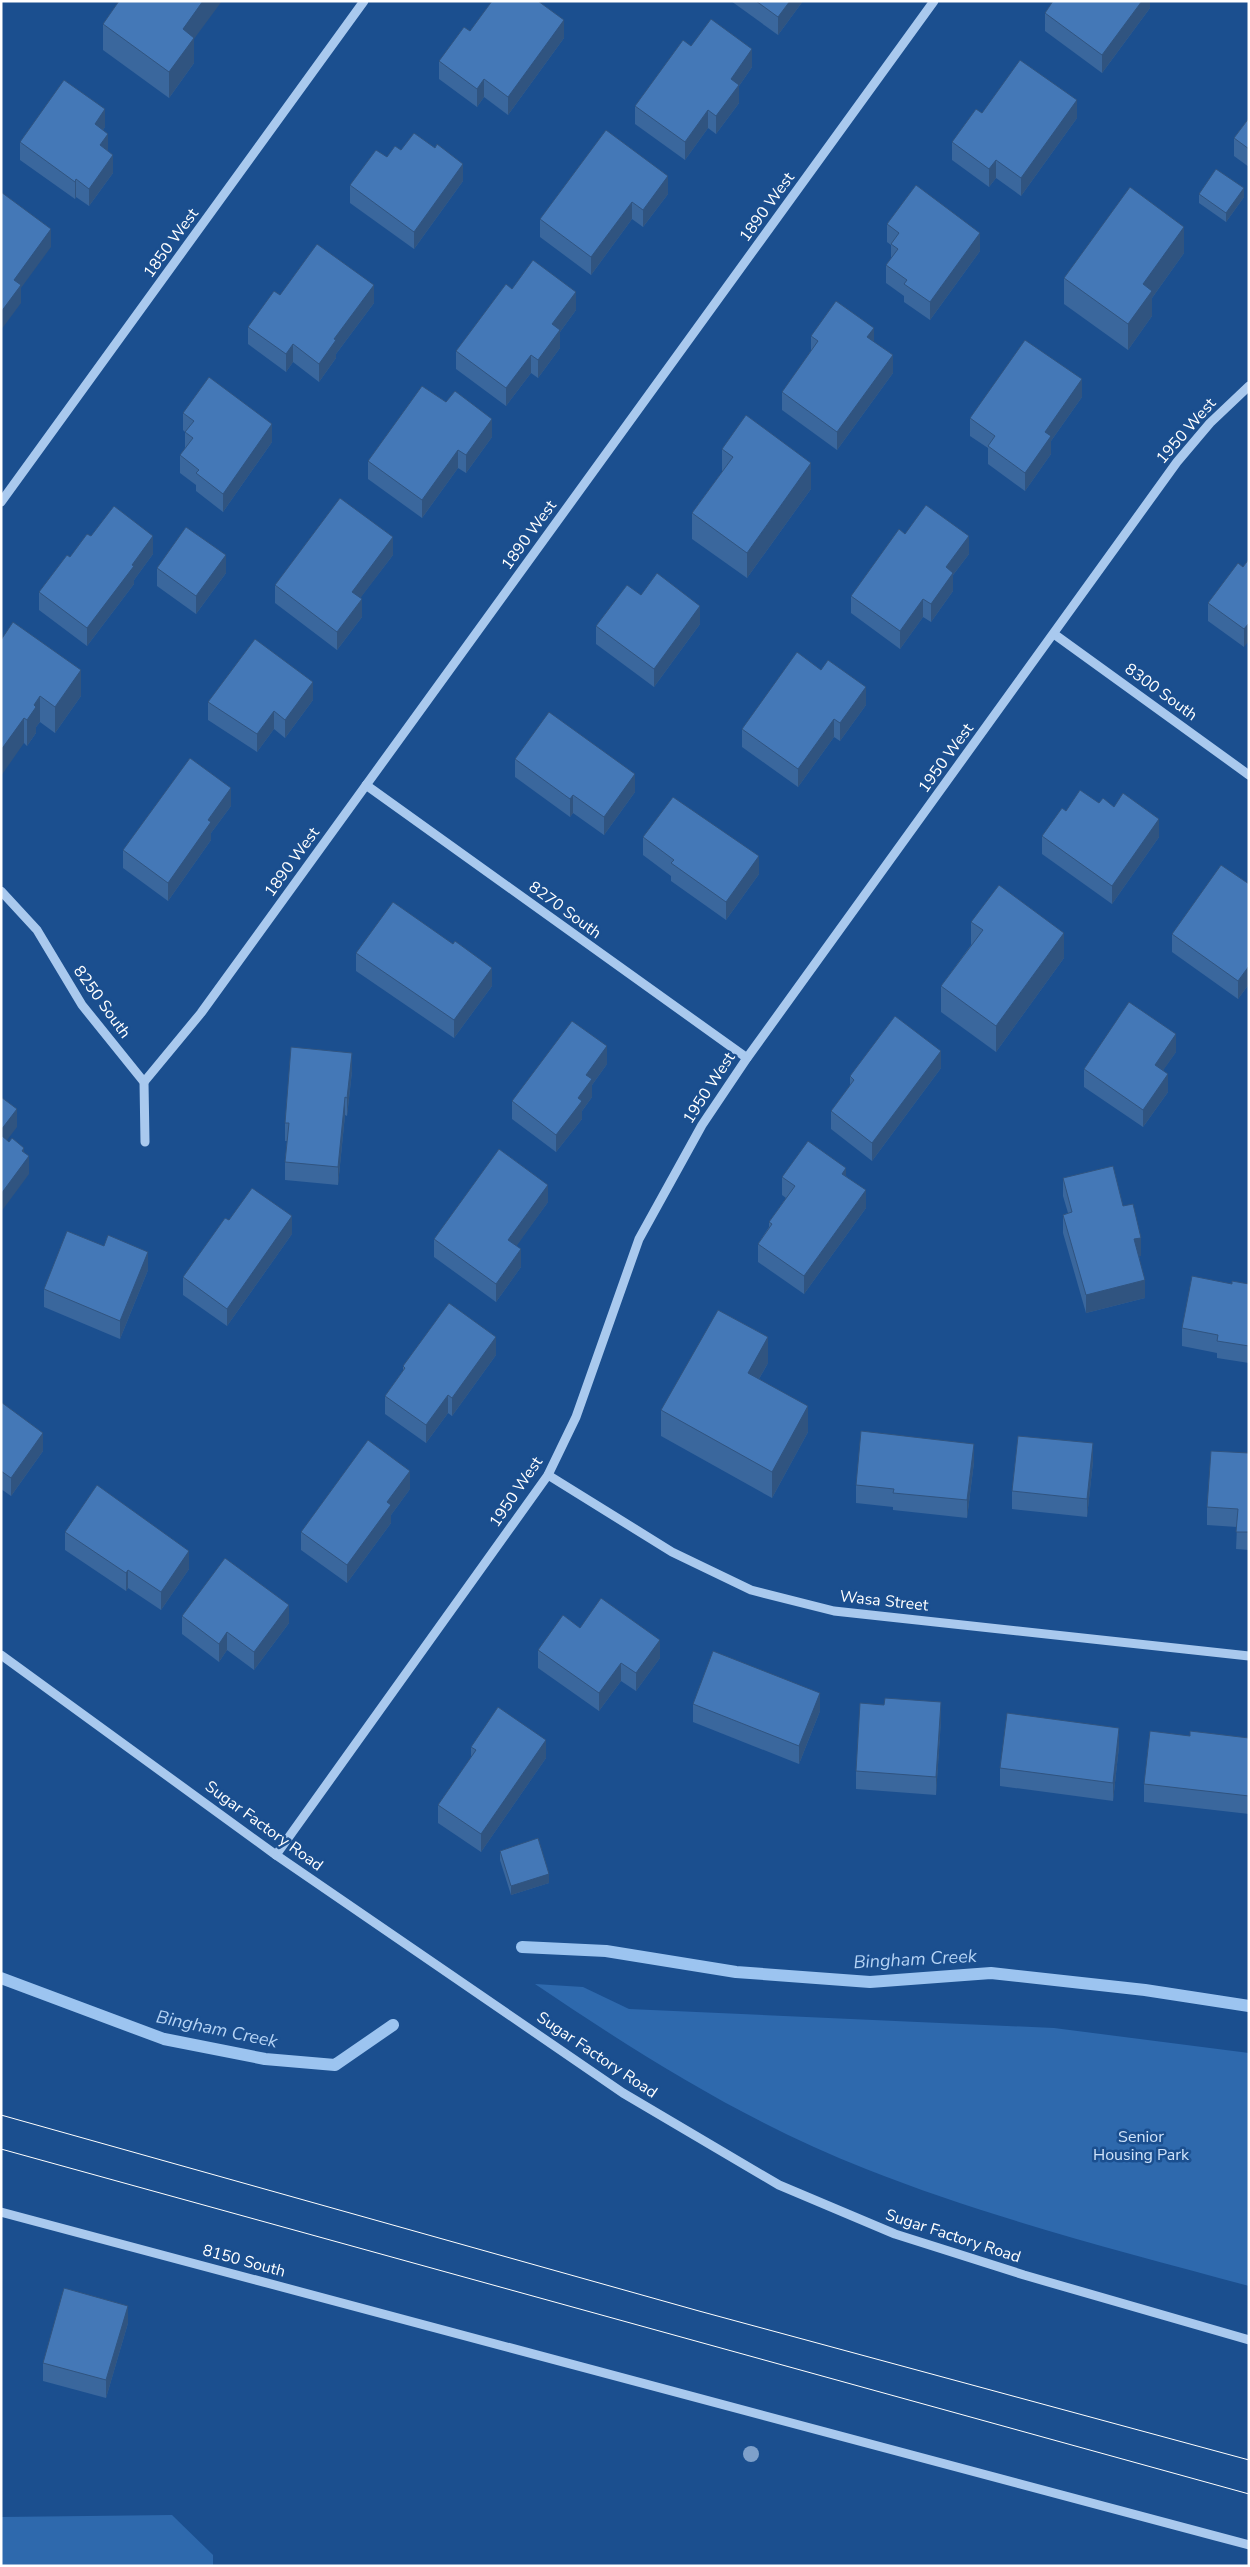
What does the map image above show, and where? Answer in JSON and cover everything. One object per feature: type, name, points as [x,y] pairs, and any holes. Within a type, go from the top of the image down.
[{"type":"street","name":"1850 West","points":[[1,502],[364,1]]},
{"type":"street","name":"1890 West","points":[[144,1082],[201,1013],[934,1]]},
{"type":"street","name":"1950 West","points":[[276,1855],[548,1475],[576,1417],[638,1238],[702,1125],[747,1058],[1177,462],[1210,423],[1249,386]]},
{"type":"street","name":"8300 South","points":[[1054,634],[1249,775]]},
{"type":"street","name":"8270 South","points":[[366,785],[747,1058]]},
{"type":"street","name":"8250 South","points":[[1,890],[37,930],[82,1005],[144,1082]]},
{"type":"street","points":[[144,1082],[146,1142]]},
{"type":"street","name":"Wasa Street","points":[[548,1475],[672,1552],[751,1590],[834,1611],[1249,1656]]},
{"type":"street","name":"Sugar Factory Road","points":[[1,1655],[276,1855],[624,2093],[779,2185],[895,2234],[1024,2275],[1249,2340]]},
{"type":"street","name":"8150 South","points":[[1,2212],[1249,2545]]},
{"type":"green space","name":"Senior Housing Park","points":[[535,1984],[583,1987],[629,2009],[1054,2028],[1249,2053],[1249,2286],[1104,2247],[960,2203],[913,2187],[822,2151],[779,2131],[696,2086],[655,2062]]},
{"type":"green space","points":[[172,2515],[213,2555],[213,2566],[1,2566],[1,2517]]},
{"type":"building","points":[[119,1],[203,1],[183,29],[194,38],[169,72],[103,24]]},
{"type":"building","points":[[492,1],[538,1],[564,20],[508,97],[484,79],[477,89],[439,61],[464,27],[470,31]]},
{"type":"building","points":[[756,1],[790,1],[778,17]]},
{"type":"building","points":[[1053,1],[1142,1],[1102,55],[1045,13]]},
{"type":"building","points":[[711,19],[752,49],[731,79],[739,85],[716,116],[708,110],[685,142],[635,106],[683,40],[691,46]]},
{"type":"building","points":[[1020,60],[1077,100],[1021,178],[996,160],[989,169],[952,142],[976,109],[982,113]]},
{"type":"building","points":[[64,80],[105,109],[95,124],[108,134],[100,145],[113,155],[89,189],[76,179],[75,182],[20,142]]},
{"type":"building","points":[[1249,118],[1249,149],[1234,138]]},
{"type":"building","points":[[606,130],[668,176],[643,210],[632,202],[591,257],[540,219]]},
{"type":"building","points":[[414,133],[435,148],[437,144],[463,164],[414,232],[350,185],[376,150],[387,157],[395,146],[401,150]]},
{"type":"building","points":[[1216,169],[1244,188],[1226,213],[1199,194]]},
{"type":"building","points":[[916,185],[980,233],[930,302],[904,284],[907,280],[886,265],[898,249],[891,244],[899,233],[887,224]]},
{"type":"building","points":[[1130,187],[1184,227],[1143,284],[1152,291],[1128,324],[1064,278]]},
{"type":"building","points":[[1,192],[51,229],[14,280],[21,285],[1,312]]},
{"type":"building","points":[[317,244],[374,285],[334,339],[336,340],[319,364],[293,344],[286,354],[248,327],[274,291],[280,295]]},
{"type":"building","points":[[533,260],[576,292],[552,324],[560,330],[538,360],[531,355],[506,388],[456,351],[506,284],[512,289]]},
{"type":"building","points":[[836,301],[874,328],[867,337],[893,355],[837,432],[782,392],[818,341],[811,336]]},
{"type":"building","points":[[1025,340],[1082,379],[1045,432],[1051,436],[1025,473],[988,446],[995,436],[970,418]]},
{"type":"building","points":[[209,377],[272,424],[223,494],[196,473],[199,470],[180,455],[193,438],[185,432],[194,421],[183,413]]},
{"type":"building","points":[[422,386],[446,402],[455,391],[492,419],[466,455],[458,450],[422,500],[368,461]]},
{"type":"building","points":[[746,415],[811,463],[747,553],[692,513],[733,457],[722,449]]},
{"type":"building","points":[[340,498],[393,537],[352,592],[362,599],[337,632],[275,585]]},
{"type":"building","points":[[926,505],[969,536],[946,567],[953,573],[931,604],[923,599],[900,631],[851,596],[899,529],[905,534]]},
{"type":"building","points":[[114,506],[153,536],[132,565],[134,566],[87,628],[39,592],[67,555],[70,557],[87,534],[91,536]]},
{"type":"building","points":[[186,527],[226,555],[196,596],[157,568]]},
{"type":"building","points":[[1249,559],[1249,623],[1244,629],[1208,603],[1238,563],[1243,567]]},
{"type":"building","points":[[657,573],[700,606],[654,669],[596,626],[627,585],[641,595]]},
{"type":"building","points":[[13,622],[81,670],[55,707],[40,696],[34,705],[36,707],[27,720],[24,718],[1,750],[1,640]]},
{"type":"building","points":[[255,639],[313,682],[285,720],[274,711],[257,734],[208,702]]},
{"type":"building","points":[[797,652],[821,670],[828,660],[866,687],[840,723],[834,719],[798,769],[742,729]]},
{"type":"building","points":[[549,712],[635,774],[604,817],[573,795],[570,799],[515,759]]},
{"type":"building","points":[[190,758],[231,788],[208,820],[211,822],[168,883],[123,850]]},
{"type":"building","points":[[1080,790],[1099,803],[1103,798],[1114,807],[1123,793],[1159,819],[1112,886],[1042,836],[1062,808],[1066,811]]},
{"type":"building","points":[[673,797],[759,856],[726,902],[671,863],[674,860],[643,837]]},
{"type":"building","points":[[1221,865],[1249,884],[1249,966],[1238,981],[1172,934]]},
{"type":"building","points":[[999,885],[1064,933],[996,1026],[941,986],[983,930],[971,922]]},
{"type":"building","points":[[393,902],[453,944],[455,941],[492,968],[454,1020],[356,953]]},
{"type":"building","points":[[1129,1002],[1176,1034],[1155,1065],[1168,1074],[1143,1110],[1084,1069]]},
{"type":"building","points":[[895,1016],[941,1051],[872,1143],[831,1111],[854,1080],[850,1076]]},
{"type":"building","points":[[572,1021],[607,1046],[586,1075],[592,1079],[578,1098],[582,1101],[556,1135],[512,1101]]},
{"type":"building","points":[[291,1047],[352,1053],[347,1098],[345,1097],[338,1167],[285,1162],[289,1123],[285,1123]]},
{"type":"building","points":[[1,1097],[17,1109],[1,1130]]},
{"type":"building","points":[[1,1135],[9,1142],[12,1138],[24,1148],[22,1151],[29,1156],[1,1194]]},
{"type":"building","points":[[808,1141],[846,1168],[842,1174],[866,1190],[804,1276],[758,1244],[772,1224],[769,1222],[795,1186],[782,1177]]},
{"type":"building","points":[[499,1149],[548,1185],[508,1240],[521,1249],[496,1284],[434,1239]]},
{"type":"building","points":[[1113,1166],[1123,1206],[1133,1204],[1141,1238],[1134,1239],[1145,1280],[1086,1295],[1063,1215],[1072,1212],[1063,1178]]},
{"type":"building","points":[[252,1188],[292,1216],[227,1309],[183,1277],[225,1218],[229,1220]]},
{"type":"building","points":[[67,1231],[104,1246],[108,1235],[148,1252],[120,1321],[44,1289]]},
{"type":"building","points":[[1192,1276],[1232,1284],[1232,1281],[1249,1284],[1249,1346],[1217,1341],[1218,1335],[1182,1328]]},
{"type":"building","points":[[449,1303],[496,1337],[452,1398],[448,1395],[426,1425],[385,1396],[405,1368],[403,1366]]},
{"type":"building","points":[[718,1310],[768,1337],[748,1373],[808,1406],[772,1472],[661,1410]]},
{"type":"building","points":[[1,1402],[43,1433],[11,1478],[1,1471]]},
{"type":"building","points":[[861,1431],[974,1444],[967,1500],[893,1493],[894,1489],[856,1485]]},
{"type":"building","points":[[1018,1436],[1093,1443],[1087,1499],[1012,1491]]},
{"type":"building","points":[[368,1440],[410,1471],[387,1502],[391,1505],[347,1565],[301,1532]]},
{"type":"building","points":[[1211,1451],[1249,1453],[1249,1532],[1236,1532],[1238,1509],[1207,1507]]},
{"type":"building","points":[[97,1485],[189,1551],[161,1592],[128,1570],[126,1573],[65,1532]]},
{"type":"building","points":[[225,1558],[289,1605],[254,1652],[227,1632],[219,1644],[182,1616]]},
{"type":"building","points":[[601,1598],[660,1640],[636,1673],[621,1663],[599,1693],[538,1650],[563,1615],[580,1628]]},
{"type":"building","points":[[713,1651],[820,1693],[799,1746],[693,1704]]},
{"type":"building","points":[[885,1698],[941,1702],[936,1777],[856,1771],[860,1703],[884,1705]]},
{"type":"building","points":[[498,1707],[546,1740],[481,1834],[438,1805],[476,1750],[471,1747]]},
{"type":"building","points":[[1007,1713],[1119,1728],[1113,1783],[1000,1768]]},
{"type":"building","points":[[1150,1731],[1190,1736],[1190,1731],[1249,1738],[1249,1796],[1144,1784]]},
{"type":"building","points":[[538,1838],[549,1874],[511,1886],[500,1851]]},
{"type":"building","points":[[64,2288],[128,2306],[106,2380],[43,2363]]},
{"type":"waterway","name":"Bingham Creek","points":[[522,1947],[606,1951],[736,1972],[870,1982],[991,1973],[1145,1990],[1249,2006]]},
{"type":"waterway","name":"Bingham Creek","points":[[1,1978],[164,2039],[265,2059],[335,2065],[393,2025]]},
{"type":"tram line","points":[[1,2115],[699,2311],[1249,2460]]},
{"type":"tram line","points":[[1,2149],[1249,2494]]}]
